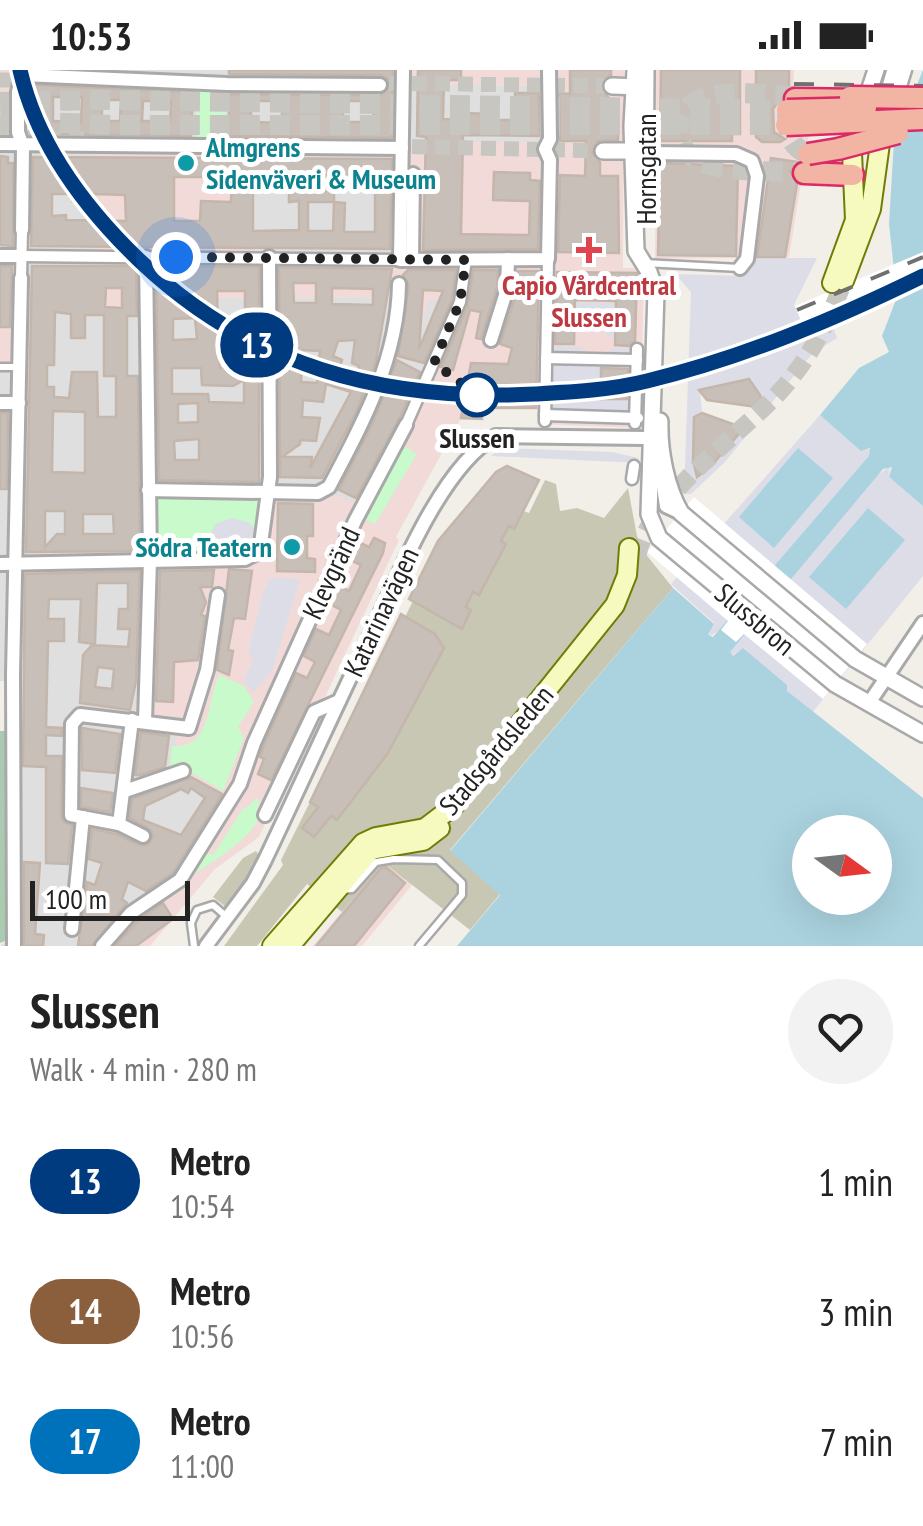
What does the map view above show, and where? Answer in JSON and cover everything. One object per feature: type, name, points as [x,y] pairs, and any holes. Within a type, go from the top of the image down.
[{"type":"highway","points":[[791,107],[923,98]]},
{"type":"highway","points":[[791,107],[876,100]]},
{"type":"highway","points":[[791,107],[923,106]]},
{"type":"highway","points":[[791,107],[923,122]]},
{"type":"highway","points":[[853,174],[806,164],[923,122]]},
{"type":"main road","points":[[876,100],[871,209],[838,282],[855,220],[852,153],[876,100]]},
{"type":"main road","points":[[853,174],[875,169]]},
{"type":"main road","name":"Stadsgårdsleden","points":[[272,946],[363,843],[425,828],[467,793],[615,605],[624,590],[633,553],[631,593],[465,804],[416,843],[372,850]]},
{"type":"main road","points":[[290,946],[372,850]]},
{"type":"street","points":[[546,352],[595,357],[637,354],[636,420],[545,418],[549,70]]},
{"type":"street","points":[[876,70],[876,100]]},
{"type":"street","points":[[876,100],[906,70]]},
{"type":"street","points":[[14,946],[7,675],[16,564],[23,147],[18,132],[18,92],[23,72],[227,84],[395,81],[406,260]]},
{"type":"street","points":[[612,86],[640,78]]},
{"type":"street","name":"Hornsgatan","points":[[639,152],[646,133],[640,78]]},
{"type":"street","name":"Hornsgatan","points":[[640,78],[639,152],[645,241],[649,265],[662,288],[664,302],[655,436]]},
{"type":"street","points":[[0,144],[402,148]]},
{"type":"street","points":[[603,151],[736,154],[752,161],[757,176],[748,259],[740,268]]},
{"type":"street","points":[[406,260],[417,175]]},
{"type":"street","points":[[0,256],[548,260]]},
{"type":"street","points":[[119,824],[139,720],[150,560],[146,257]]},
{"type":"street","points":[[0,564],[245,560],[256,556],[263,544],[270,478],[269,257]]},
{"type":"street","name":"Klevgränd","points":[[102,946],[132,913],[180,880],[240,784],[254,743],[305,630],[355,521],[406,425],[460,302],[466,260]]},
{"type":"street","points":[[491,340],[507,289],[508,260]]},
{"type":"street","points":[[148,490],[318,493],[329,487],[368,412],[384,370],[398,314],[399,284]]},
{"type":"street","points":[[0,403],[19,403]]},
{"type":"street","name":"Katarinavägen","points":[[206,946],[265,860],[420,528],[461,469],[484,443],[506,435],[655,436]]},
{"type":"street","name":"Slussbron","points":[[655,436],[672,499],[681,513],[856,659],[923,698]]},
{"type":"street","name":"Slussbron","points":[[655,436],[649,514],[659,538],[835,684],[923,734]]},
{"type":"street","points":[[72,929],[77,816],[74,717],[139,720],[182,728],[192,724],[207,670],[218,595]]},
{"type":"street","points":[[861,700],[923,611]]},
{"type":"street","points":[[880,672],[923,623]]},
{"type":"street","points":[[264,815],[314,712],[339,701]]},
{"type":"street","points":[[124,791],[183,771]]},
{"type":"street","points":[[77,816],[119,824],[143,836]]},
{"type":"lane","points":[[649,265],[740,268]]},
{"type":"lane","points":[[0,367],[20,367]]},
{"type":"lane","points":[[372,850],[396,833],[416,843]]},
{"type":"lane","points":[[337,890],[352,889],[376,862],[394,858],[438,860],[462,882],[462,895],[419,946]]},
{"type":"lane","points":[[194,946],[191,923],[197,910],[213,905],[228,918]]},
{"type":"shaded area","points":[[0,70],[23,70],[24,148],[0,148]]},
{"type":"shaded area","points":[[23,70],[403,70],[404,84],[547,86],[546,142],[400,259],[243,254],[244,148],[144,298],[400,297],[459,302],[361,507],[269,491],[258,501],[158,498],[186,555],[182,619],[149,620],[175,726],[229,797],[178,880],[102,946],[0,946],[7,940],[8,681],[0,681],[0,148]]},
{"type":"shaded area","points":[[403,70],[624,70],[623,268],[638,268],[644,277],[640,428],[537,424],[537,408],[483,408],[482,419],[461,418],[396,537],[399,540],[259,837],[215,869],[150,946],[102,946],[178,880],[229,798],[177,767],[175,726],[146,721],[148,620],[182,619],[186,555],[257,542],[258,501],[269,491],[333,494],[361,506],[400,435],[458,302],[429,300],[416,340],[395,334],[399,297],[144,298],[144,317],[96,317],[97,148],[244,148],[243,254],[399,259],[402,142],[545,142],[547,86],[403,84]]},
{"type":"shaded area","points":[[649,70],[794,70],[791,133],[809,134],[789,257],[655,259],[656,159]]},
{"type":"shaded area","points":[[0,254],[22,255],[19,367],[0,367]]},
{"type":"shaded area","points":[[753,258],[817,258],[794,305],[809,339],[834,329],[837,338],[813,353],[764,408],[749,379],[700,390],[702,413],[694,418],[693,460],[697,476],[711,466],[744,428],[749,432],[725,462],[691,494],[684,494],[691,292],[675,274],[743,276]]},
{"type":"shaded area","points":[[576,302],[614,303],[613,339],[602,330],[592,332],[589,328],[581,333],[575,328]]},
{"type":"shaded area","points":[[541,346],[580,347],[586,354],[606,355],[612,348],[640,349],[637,424],[539,421],[539,403],[543,403]],"holes":[[[602,365],[634,366],[633,399],[601,398]]]},
{"type":"shaded area","points":[[820,415],[861,450],[870,449],[875,477],[890,466],[889,477],[923,506],[923,576],[812,713],[743,649],[731,656],[721,630],[708,637],[714,623],[671,584]]},
{"type":"shaded area","points":[[501,448],[612,452],[638,458],[640,463],[491,456]]},
{"type":"shaded area","points":[[545,480],[556,484],[560,511],[577,508],[604,518],[628,488],[644,552],[673,588],[450,850],[500,894],[470,930],[384,863],[342,912],[307,884],[257,946],[224,946],[283,865],[281,860],[310,802],[337,819],[389,753],[444,648],[435,634],[405,617],[413,601],[462,628],[471,611],[466,607],[473,592],[479,594],[489,576],[491,560],[496,563],[506,545],[501,541],[509,527],[514,529],[523,511],[529,513]]},
{"type":"shaded area","points":[[232,518],[250,523],[255,531],[253,546],[243,552],[224,551],[209,537],[215,524]]},
{"type":"shaded area","points":[[270,578],[300,579],[272,671],[252,693],[244,680],[253,660],[248,652]]},
{"type":"shaded area","points":[[256,851],[262,859],[230,910],[213,897],[243,858]]},
{"type":"shaded area","points":[[383,862],[412,885],[362,946],[313,946]]},
{"type":"green space","points":[[196,91],[226,91],[226,138],[196,138]]},
{"type":"green space","points":[[403,445],[417,454],[375,524],[366,520]]},
{"type":"green space","points":[[158,498],[258,501],[257,542],[244,554],[158,555]]},
{"type":"green space","points":[[219,675],[244,686],[254,702],[238,727],[244,738],[223,791],[186,769],[170,767],[172,746],[185,745],[201,732]]},
{"type":"green space","points":[[0,731],[7,731],[7,940],[0,943]]},
{"type":"green space","points":[[256,798],[260,802],[256,811],[262,815],[248,834],[191,876],[205,854],[214,854],[243,808]]},
{"type":"water","points":[[923,70],[923,506],[889,477],[892,467],[883,469],[730,652],[733,656],[743,648],[787,685],[787,691],[923,798],[923,946],[457,946],[500,895],[450,851],[673,588],[714,624],[708,635],[713,637],[869,456],[870,448],[861,451],[820,415],[859,368],[889,352],[882,336],[897,297],[889,224],[894,141]]},
{"type":"water","points":[[798,448],[833,478],[774,548],[739,517]]},
{"type":"water","points":[[868,508],[905,540],[846,609],[809,577]]},
{"type":"pier","points":[[923,252],[923,285],[809,339],[795,306]]},
{"type":"pier","points":[[694,497],[867,644],[823,699],[744,634],[736,642],[721,630],[728,621],[647,552]]},
{"type":"building","points":[[229,70],[393,70],[392,138],[229,136],[229,94],[380,95],[390,86],[388,79],[380,75],[229,74]],"holes":[[[251,101],[282,101],[282,123],[251,122]],[[343,101],[374,101],[373,122],[343,122]]]},
{"type":"building","points":[[418,70],[461,70],[461,80],[444,80],[443,119],[460,120],[460,113],[497,114],[497,120],[515,120],[515,93],[539,93],[540,136],[463,135],[461,234],[529,235],[530,201],[493,200],[494,172],[530,173],[530,180],[540,181],[538,249],[423,250],[426,137],[417,136]]},
{"type":"building","points":[[570,70],[611,70],[611,75],[602,81],[602,90],[610,99],[618,99],[618,140],[598,141],[592,152],[600,162],[600,176],[618,176],[619,253],[558,252],[560,175],[585,176],[586,141],[560,141],[559,93],[570,94]]},
{"type":"building","points":[[661,70],[740,70],[740,134],[732,134],[732,141],[660,141]]},
{"type":"building","points":[[756,70],[789,70],[789,87],[773,109],[774,132],[785,139],[780,142],[762,142],[756,137]]},
{"type":"building","points":[[34,85],[193,92],[191,136],[31,134]],"holes":[[[53,97],[82,97],[81,122],[53,121]],[[102,100],[121,100],[120,121],[102,121]],[[143,101],[171,101],[170,121],[142,121]]]},
{"type":"building","points":[[0,156],[13,163],[13,246],[0,245]]},
{"type":"building","points":[[33,157],[392,159],[390,249],[31,246]],"holes":[[[215,171],[232,172],[231,202],[201,201],[200,221],[174,221],[174,177],[214,177]],[[253,178],[289,178],[289,202],[299,201],[299,230],[253,231]],[[334,181],[375,181],[375,232],[344,232],[345,203],[334,202]],[[52,194],[74,194],[73,201],[93,201],[94,194],[125,195],[126,221],[66,220],[66,215],[52,216]],[[308,202],[334,202],[333,231],[308,231]]]},
{"type":"building","points":[[771,158],[797,162],[790,171],[797,184],[785,257],[757,257]]},
{"type":"building","points":[[660,163],[738,166],[736,256],[658,255]]},
{"type":"building","points":[[0,266],[12,266],[10,327],[0,327]]},
{"type":"building","points":[[32,266],[136,266],[137,316],[127,316],[127,376],[138,376],[140,551],[26,552]],"holes":[[[106,288],[122,288],[122,308],[105,307]],[[55,312],[71,314],[71,338],[85,338],[85,315],[104,315],[104,376],[116,376],[116,417],[98,417],[97,372],[72,372],[69,398],[54,397],[54,387],[47,387],[47,365],[54,365]],[[53,411],[85,412],[85,473],[52,472]],[[45,511],[65,511],[65,534],[57,534],[45,547]],[[83,514],[113,514],[114,534],[83,534]]]},
{"type":"building","points":[[156,266],[259,267],[259,482],[159,480]],"holes":[[[217,291],[245,291],[245,326],[218,328]],[[195,318],[197,339],[173,340],[173,319]],[[238,346],[238,368],[220,368],[219,347]],[[172,368],[201,368],[202,385],[233,386],[244,380],[244,403],[209,402],[208,394],[172,394]],[[198,403],[198,422],[178,423],[178,404]],[[199,439],[199,460],[175,460],[174,441]]]},
{"type":"building","points":[[279,267],[392,269],[376,361],[357,410],[322,478],[280,477]],"holes":[[[293,283],[316,283],[316,303],[294,303]],[[332,288],[373,289],[373,305],[332,304]],[[355,340],[352,363],[359,366],[354,383],[337,377],[342,360],[333,356],[338,341]],[[302,350],[320,351],[317,383],[301,382]],[[326,384],[351,392],[310,468],[312,457],[282,457],[300,440],[316,441],[320,418],[302,417],[303,400],[323,402]]]},
{"type":"building","points":[[408,270],[456,270],[452,300],[424,363],[398,356],[409,285],[403,275]],"holes":[[[423,290],[443,291],[419,349]]]},
{"type":"building","points":[[473,270],[498,270],[497,287],[481,339],[476,338],[481,312],[470,310],[453,370],[441,367],[468,305]]},
{"type":"building","points":[[518,271],[539,271],[536,408],[482,408],[482,419],[461,418],[471,363],[508,364],[512,348],[500,344],[517,292]]},
{"type":"building","points":[[557,272],[637,273],[635,341],[629,346],[615,345],[616,301],[575,300],[574,344],[555,344]]},
{"type":"building","points":[[397,360],[420,372],[356,498],[339,490],[375,418]]},
{"type":"building","points":[[601,368],[628,369],[627,399],[601,399]]},
{"type":"building","points":[[749,379],[764,408],[707,400],[699,390]]},
{"type":"building","points":[[0,413],[8,413],[7,489],[0,489]]},
{"type":"building","points":[[702,413],[744,428],[697,477],[693,460],[694,417]]},
{"type":"building","points":[[507,466],[539,480],[514,529],[509,526],[501,541],[506,544],[479,595],[473,592],[466,607],[471,610],[462,629],[409,599],[438,541],[496,472]]},
{"type":"building","name":"Södra Teatern","points":[[278,503],[313,504],[313,536],[307,536],[307,558],[315,559],[315,572],[277,571]]},
{"type":"building","points":[[374,538],[385,543],[383,553],[271,780],[258,774],[264,759],[260,757],[263,747],[296,673],[307,678],[315,662],[304,656],[316,629],[329,635],[341,610],[328,603],[337,585],[349,591],[361,565],[348,559],[357,541],[369,547]]},
{"type":"building","points":[[229,569],[252,571],[245,619],[234,618],[228,650],[233,651],[229,675],[217,670]]},
{"type":"building","points":[[214,570],[212,587],[200,587],[206,602],[201,615],[205,616],[198,660],[174,662],[173,702],[156,701],[160,571]]},
{"type":"building","points":[[140,571],[136,681],[130,710],[80,703],[83,655],[92,645],[128,647],[130,629],[118,629],[119,609],[128,609],[128,583],[97,583],[95,644],[79,642],[81,599],[49,599],[48,619],[64,619],[64,641],[48,641],[46,727],[62,728],[62,736],[46,735],[46,756],[62,756],[61,816],[72,825],[68,864],[46,863],[46,767],[23,766],[25,574]],"holes":[[[98,667],[114,669],[112,689],[95,687]]]},
{"type":"building","points":[[401,614],[435,634],[444,648],[388,753],[337,820],[331,816],[314,837],[302,828],[318,807],[310,802]]},
{"type":"building","points":[[82,728],[120,734],[115,773],[82,770]]},
{"type":"building","points":[[141,732],[169,736],[165,767],[135,775]]},
{"type":"building","points":[[191,777],[222,794],[173,873],[146,891],[128,882],[122,899],[127,903],[92,946],[78,946],[87,882],[95,885],[102,863],[89,859],[92,829],[116,834],[139,845],[148,845],[153,836],[151,830],[130,818],[132,799]],"holes":[[[191,788],[205,798],[181,835],[143,820],[145,806],[181,789],[188,793]]]},
{"type":"building","points":[[81,788],[113,793],[110,812],[81,807]]},
{"type":"building","points":[[24,862],[40,863],[35,934],[44,935],[43,946],[24,946]]},
{"type":"building","points":[[386,867],[405,883],[354,946],[316,946],[381,868]]},
{"type":"building","points":[[163,903],[173,919],[136,946],[115,946],[138,921]]},
{"type":"tunnel","points":[[0,80],[33,80]]},
{"type":"tunnel","points":[[366,83],[612,86]]},
{"type":"tunnel","points":[[795,96],[742,93],[704,98],[690,105],[681,117],[679,135],[687,152],[703,163],[738,170],[804,173]]},
{"type":"tunnel","points":[[0,102],[102,100],[787,110]]},
{"type":"tunnel","points":[[787,113],[793,143],[808,154]]},
{"type":"tunnel","points":[[0,120],[112,125],[786,125]]},
{"type":"tunnel","points":[[0,137],[86,139]]},
{"type":"tunnel","points":[[389,146],[603,151]]},
{"type":"tunnel","points":[[637,557],[659,511],[803,363],[844,281]]},
{"type":"railway","points":[[794,84],[923,86]]},
{"type":"railway","points":[[797,310],[923,257]]},
{"type":"railway","points":[[805,329],[923,276]]},
{"type":"metro line","name":"13","points":[[20,70],[59,166],[115,237],[157,278],[222,325],[267,350],[347,379],[418,391],[490,396],[559,393],[646,381],[750,350],[923,276]]},
{"type":"place","name":"Almgrens Sidenväveri & Museum","points":[[186,163]]},
{"type":"place","name":"Capio Vårdcentral Slussen","points":[[589,250]]},
{"type":"place","name":"Slussen","points":[[477,395]]},
{"type":"place","name":"Södra Teatern","points":[[292,547]]},
{"type":"route","points":[[176,257],[466,260],[460,302],[434,363],[477,395]]}]
